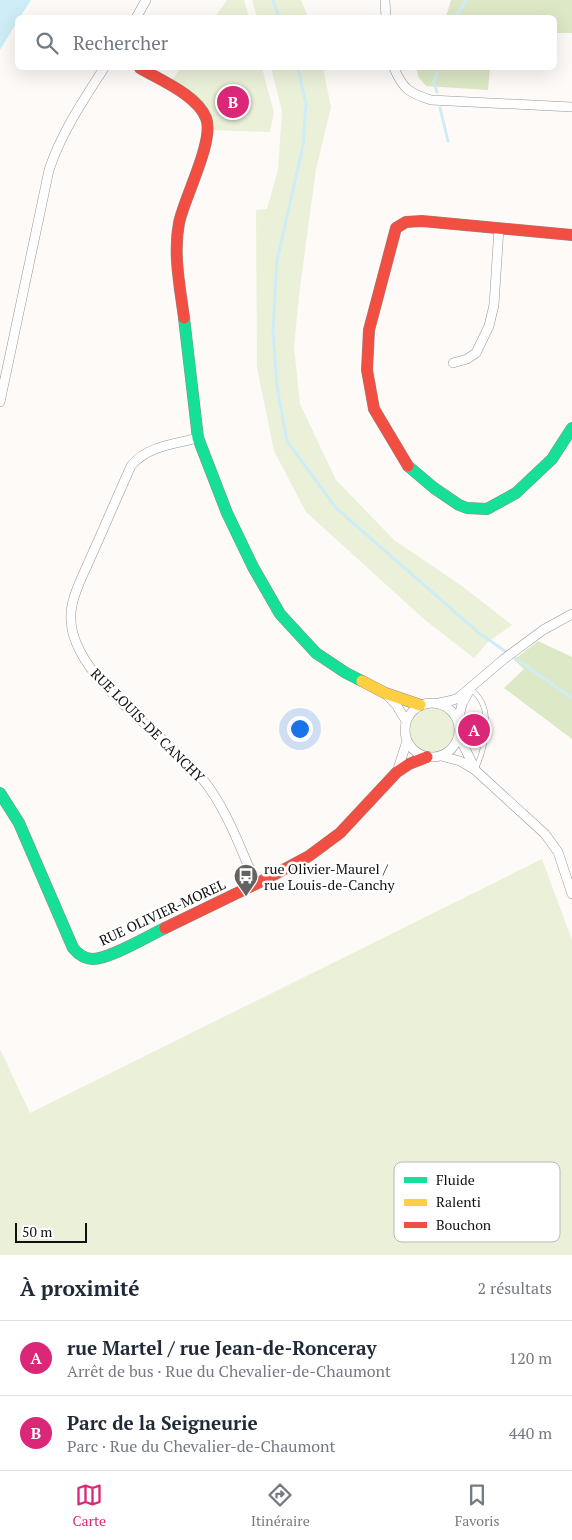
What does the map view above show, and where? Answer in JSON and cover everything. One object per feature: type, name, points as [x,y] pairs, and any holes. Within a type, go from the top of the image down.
[{"type":"street","points":[[138,15],[146,0]]},
{"type":"street","points":[[385,0],[386,15]]},
{"type":"street","points":[[0,402],[49,170],[54,154],[67,127],[103,70]]},
{"type":"street","points":[[143,70],[185,94],[202,110],[207,119],[208,130],[205,148],[179,224],[177,258],[198,438],[227,513],[253,567],[280,614],[316,653],[346,673],[385,693],[420,705]]},
{"type":"street","points":[[395,70],[400,83],[412,94],[431,100],[572,107]]},
{"type":"street","points":[[572,235],[422,221],[406,222],[396,228],[369,330],[367,370],[374,409],[410,468],[434,488],[467,508],[487,509],[516,493],[552,459],[572,428]]},
{"type":"street","points":[[454,363],[467,359],[476,352],[489,326],[494,305],[499,228]]},
{"type":"street","name":"RUE LOUIS-DE CANCHY","points":[[198,438],[148,451],[138,457],[131,466],[78,586],[71,612],[74,635],[85,661],[106,687],[190,764],[210,789],[230,824],[256,884]]},
{"type":"street","points":[[572,614],[543,630],[504,659],[470,689],[453,700],[426,703],[414,709],[406,722],[405,735],[415,751],[427,757],[441,756],[460,761],[476,770],[545,834],[558,852],[572,894]]},
{"type":"street","points":[[470,689],[462,704],[458,721],[459,736],[476,770]]},
{"type":"street","points":[[385,693],[394,702],[406,722]]},
{"type":"street","points":[[438,703],[452,711],[458,721]]},
{"type":"street","points":[[441,756],[452,748],[459,736]]},
{"type":"street","name":"RUE OLIVIER-MOREL","points":[[397,772],[407,741]]},
{"type":"street","name":"RUE OLIVIER-MOREL","points":[[0,793],[19,823],[73,948],[76,953],[92,959],[106,956],[288,868],[327,844],[359,814],[397,772],[427,757]]},
{"type":"lane","points":[[470,689],[478,694],[482,701],[485,723],[484,747],[476,770]]},
{"type":"green space","points":[[227,0],[244,0],[248,15],[216,15]]},
{"type":"green space","points":[[252,0],[301,0],[307,15],[256,15]]},
{"type":"green space","points":[[451,0],[572,0],[572,33],[557,33],[557,15],[447,15]]},
{"type":"green space","points":[[180,70],[263,70],[274,113],[270,132],[208,130],[207,119],[169,84]]},
{"type":"green space","points":[[272,70],[323,70],[331,107],[316,169],[299,295],[294,347],[300,404],[336,480],[394,540],[462,586],[512,625],[488,642],[474,658],[425,620],[306,512],[274,451],[257,368],[256,210],[267,209],[278,170],[282,111]]},
{"type":"green space","points":[[417,70],[490,70],[488,90],[426,86],[419,78]]},
{"type":"green space","points":[[538,641],[572,657],[572,739],[504,688],[524,669],[514,660]]},
{"type":"green space","points":[[427,706],[435,706],[444,710],[450,716],[454,729],[450,742],[444,748],[435,752],[427,752],[418,748],[412,742],[408,733],[408,725],[412,716],[418,710]]},
{"type":"green space","points":[[542,859],[572,940],[572,1255],[0,1255],[0,1049],[30,1113]]},
{"type":"water","points":[[0,0],[31,0],[21,15],[15,15],[15,25],[0,50]]},
{"type":"waterway","points":[[273,0],[278,15]]},
{"type":"waterway","points":[[458,15],[466,0]]},
{"type":"waterway","points":[[298,70],[306,104],[303,146],[277,260],[273,332],[277,387],[287,441],[336,508],[479,633],[572,698]]},
{"type":"waterway","points":[[437,70],[434,82],[437,92]]},
{"type":"waterway","points":[[440,108],[448,141]]},
{"type":"traffic: fast","points":[[184,318],[198,438],[227,513],[253,567],[280,614],[316,653],[362,681]]},
{"type":"traffic: fast","points":[[408,466],[434,488],[459,505],[467,508],[487,509],[516,493],[552,459],[572,428]]},
{"type":"traffic: fast","points":[[0,793],[19,823],[73,948],[79,954],[90,959],[100,958],[119,951],[165,928]]},
{"type":"traffic: slow","points":[[362,681],[385,693],[420,705]]},
{"type":"traffic: jam","points":[[144,70],[195,102],[206,118],[208,128],[203,154],[182,212],[177,235],[178,270],[184,318]]},
{"type":"traffic: jam","points":[[408,466],[374,409],[367,370],[369,330],[396,228],[406,222],[422,221],[572,235]]},
{"type":"traffic: jam","points":[[165,928],[309,856],[340,833],[397,772],[409,764],[427,757]]},
{"type":"place","name":"Parc de la Seigneurie","points":[[233,102]]},
{"type":"place","name":"rue Martel / rue Jean-de-Ronceray","points":[[474,730]]},
{"type":"place","name":"rue Olivier-Maurel / rue Louis-de-Canchy","points":[[246,897]]}]
